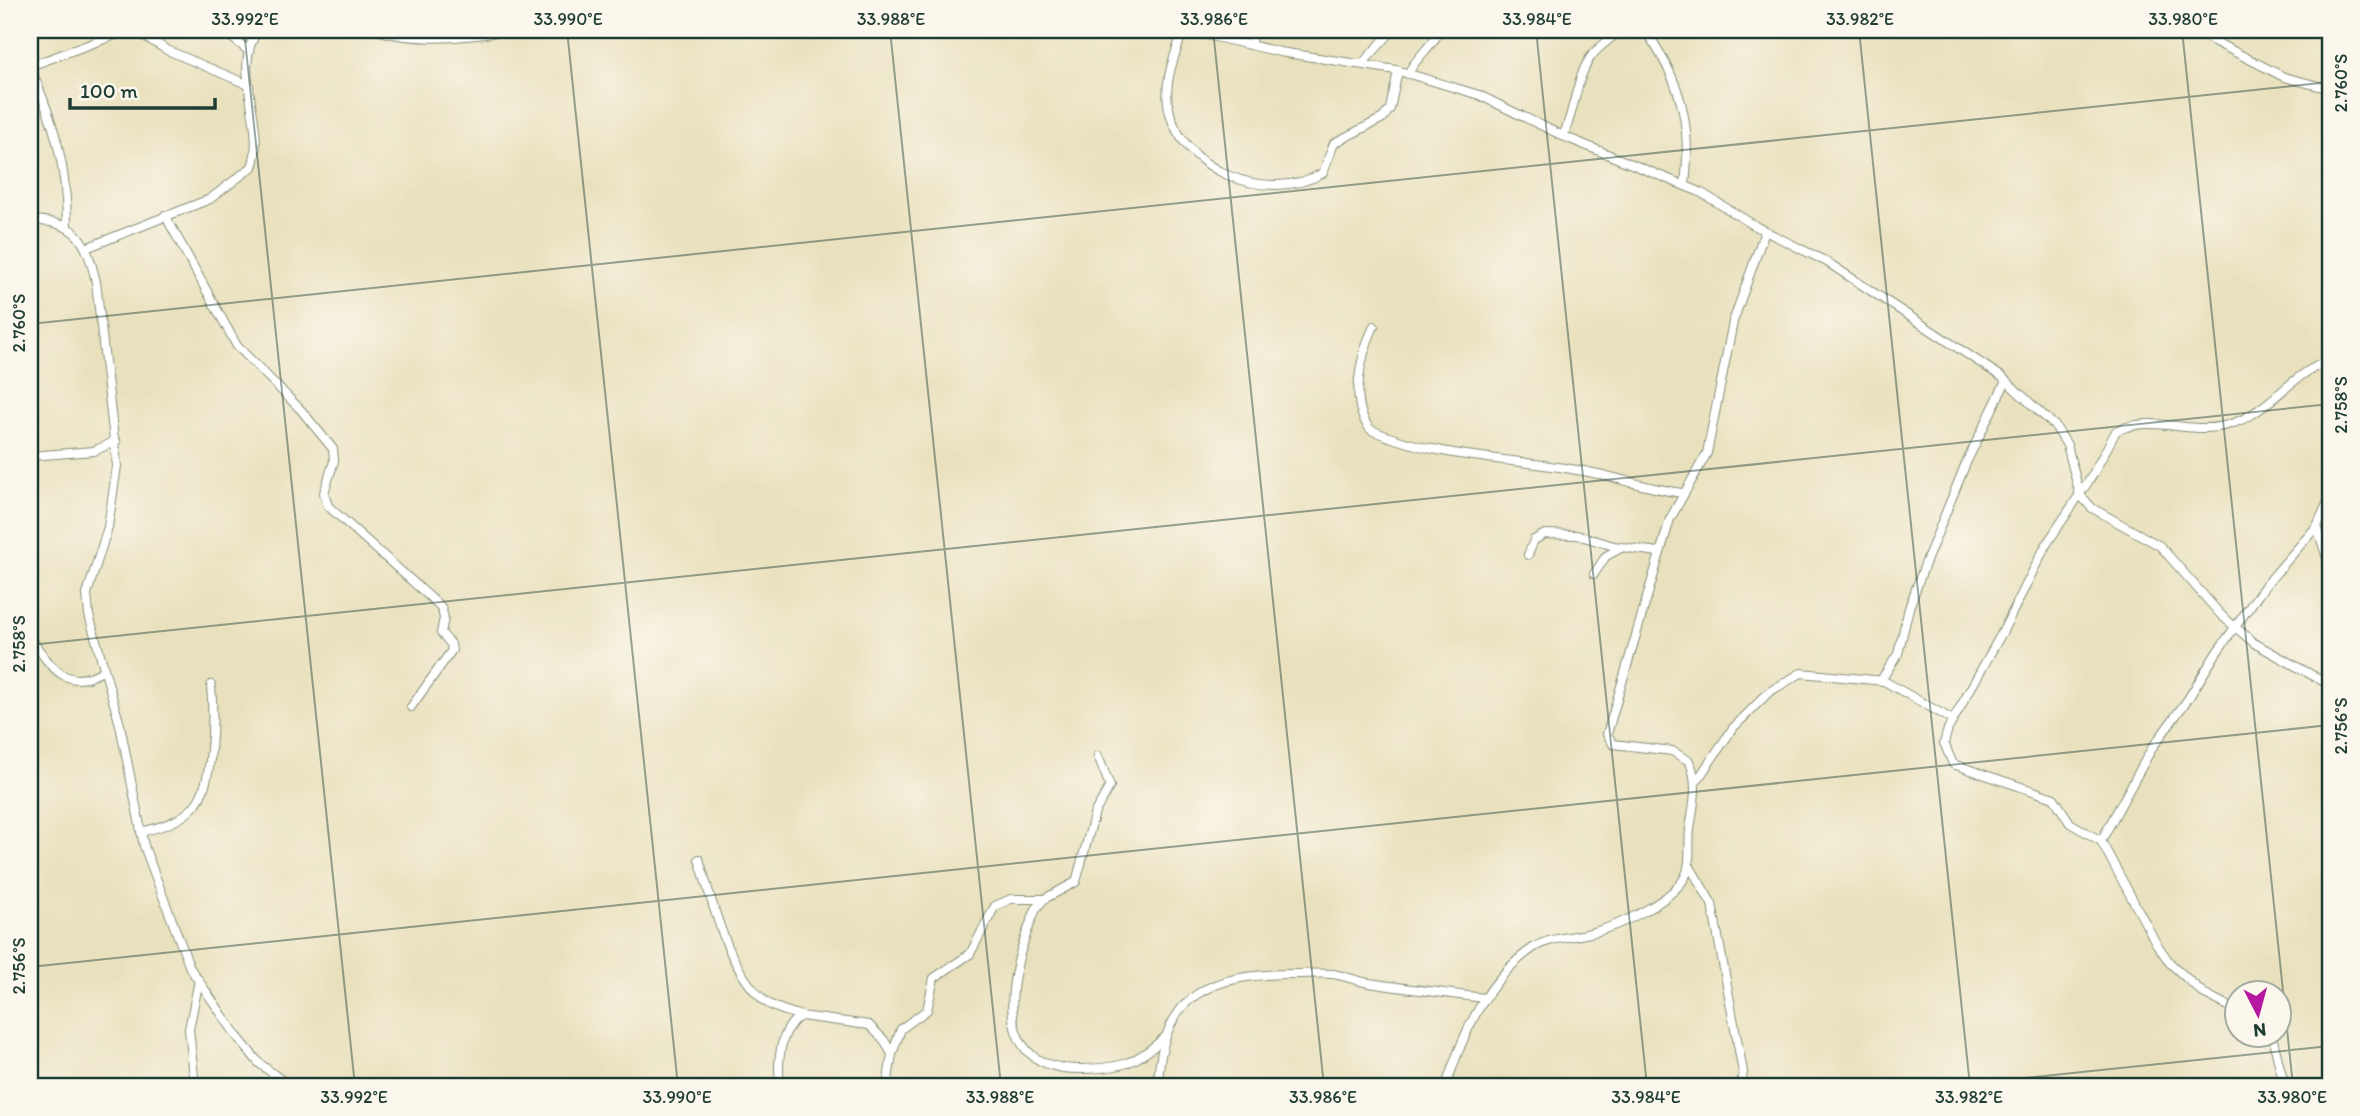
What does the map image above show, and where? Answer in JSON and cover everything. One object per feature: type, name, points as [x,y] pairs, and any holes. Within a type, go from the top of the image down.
[{"type":"street","points":[[67,226],[67,199],[53,119],[30,67],[128,30]]},
{"type":"street","points":[[134,30],[167,51],[250,85]]},
{"type":"street","points":[[222,30],[249,51]]},
{"type":"street","points":[[86,248],[210,199],[252,167],[256,142],[249,51],[258,30]]},
{"type":"street","points":[[376,30],[411,37],[511,30]]},
{"type":"street","points":[[979,30],[1021,30]]},
{"type":"street","points":[[1398,71],[1390,109],[1383,118],[1334,143],[1323,173],[1291,184],[1261,183],[1207,166],[1185,144],[1173,122],[1168,85],[1184,30],[1251,45],[1398,71],[1479,95],[1563,136],[1685,185],[1765,231],[1827,261],[2006,381],[2055,426],[2067,445],[2080,495],[2092,508],[2160,545],[2234,628],[2270,653],[2330,685]]},
{"type":"street","points":[[1251,45],[1252,30]]},
{"type":"street","points":[[1362,64],[1393,30]]},
{"type":"street","points":[[1408,74],[1419,54],[1434,42],[1439,30]]},
{"type":"street","points":[[1563,136],[1575,107],[1586,64],[1598,49],[1622,30]]},
{"type":"street","points":[[1645,30],[1660,52],[1684,109],[1689,136],[1685,185]]},
{"type":"street","points":[[2192,30],[2284,77],[2330,89]]},
{"type":"street","points":[[165,215],[237,346],[301,410],[333,449],[335,455],[324,493],[328,506],[441,607],[444,618],[441,633],[451,644],[452,650],[411,706]]},
{"type":"street","points":[[30,220],[67,226],[77,233],[86,248],[96,282],[116,441],[113,501],[87,594],[89,615],[120,725],[141,832],[162,901],[190,968],[259,1063],[289,1086]]},
{"type":"street","points":[[1446,1086],[1478,1006],[1506,972],[1532,949],[1553,940],[1623,922],[1675,888],[1685,877],[1689,865],[1688,845],[1696,782],[1689,761],[1680,754],[1619,746],[1613,744],[1607,736],[1658,552],[1682,493],[1699,471],[1707,453],[1733,323],[1765,231]]},
{"type":"street","points":[[1374,326],[1364,347],[1361,369],[1361,411],[1371,430],[1431,448],[1581,470],[1653,490],[1682,493]]},
{"type":"street","points":[[2224,1004],[2203,993],[2170,963],[2155,943],[2101,841],[2070,823],[2054,798],[1953,764],[1944,743],[1953,720],[2052,536],[2080,495],[2116,431],[2138,422],[2203,428],[2231,424],[2278,398],[2320,364],[2330,361]]},
{"type":"street","points":[[1881,680],[1898,654],[1909,608],[1925,564],[1966,463],[2006,381]]},
{"type":"street","points":[[30,456],[94,451],[116,441]]},
{"type":"street","points":[[2101,841],[2152,748],[2264,587],[2317,526],[2330,496]]},
{"type":"street","points":[[2317,526],[2330,568]]},
{"type":"street","points":[[1528,555],[1534,540],[1545,534],[1577,535],[1623,547],[1658,552]]},
{"type":"street","points":[[1594,574],[1606,556],[1623,547]]},
{"type":"street","points":[[30,637],[49,663],[65,677],[89,680],[104,670]]},
{"type":"street","points":[[1696,782],[1732,728],[1785,680],[1809,673],[1881,680],[1953,720]]},
{"type":"street","points":[[141,832],[166,826],[185,815],[204,792],[210,771],[211,685]]},
{"type":"street","points":[[887,1086],[892,1054],[901,1029],[927,1010],[934,978],[970,954],[995,905],[1011,900],[1044,899],[1076,881],[1095,812],[1110,786],[1098,756]]},
{"type":"street","points":[[699,859],[725,940],[746,977],[767,1003],[801,1016],[869,1025],[884,1040],[892,1054]]},
{"type":"street","points":[[1689,865],[1712,904],[1743,1072],[1741,1086]]},
{"type":"street","points":[[1044,899],[1030,924],[1013,984],[1012,1012],[1021,1046],[1039,1060],[1055,1066],[1098,1068],[1135,1062],[1164,1038]]},
{"type":"street","points":[[1158,1086],[1159,1054],[1164,1038],[1190,999],[1218,982],[1240,976],[1333,974],[1366,982],[1485,998]]},
{"type":"street","points":[[195,1086],[189,1029],[198,980]]},
{"type":"street","points":[[781,1086],[778,1059],[793,1022],[801,1016]]},
{"type":"street","points":[[2276,1050],[2287,1086]]}]
